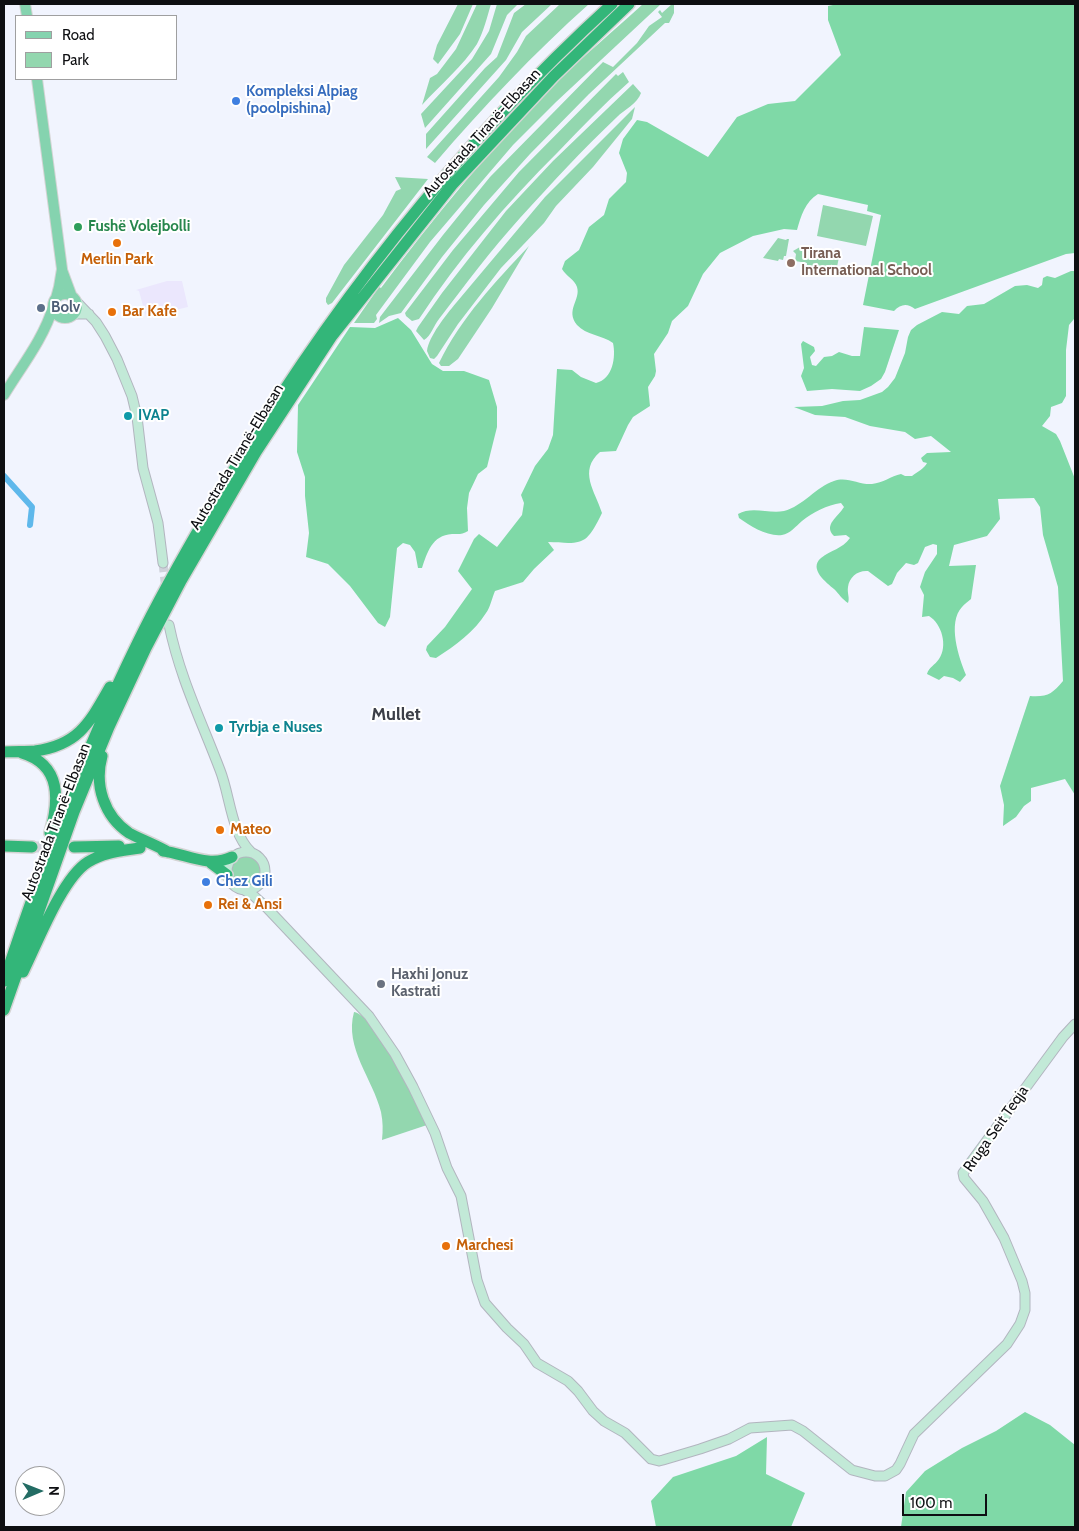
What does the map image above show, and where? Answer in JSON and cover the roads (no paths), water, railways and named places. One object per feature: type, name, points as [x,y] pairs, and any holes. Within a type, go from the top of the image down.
[{"type":"highway","name":"Autostrada Tiranë-Elbasan","points":[[4,981],[37,884],[72,792],[126,667],[167,584],[271,410],[353,290],[446,174],[503,111],[612,4]]},
{"type":"highway","name":"Autostrada Tiranë-Elbasan","points":[[4,1009],[67,830],[109,726],[146,648],[195,556],[261,444],[332,336],[459,178],[547,82],[629,4]]},
{"type":"highway","points":[[8,752],[45,749],[71,740],[87,723],[119,670],[126,667]]},
{"type":"highway","points":[[109,726],[112,732],[101,762],[99,777],[106,806],[114,819],[125,830],[168,852]]},
{"type":"highway","points":[[8,752],[27,755],[39,762],[48,770],[56,789],[56,810],[35,878],[37,884]]},
{"type":"highway","points":[[4,846],[32,847]]},
{"type":"highway","points":[[74,847],[117,846],[140,848],[211,862],[220,862],[234,856]]},
{"type":"highway","points":[[4,1009],[11,1004],[22,974],[48,920],[72,877],[86,863],[103,855],[140,848]]},
{"type":"highway","points":[[211,862],[227,875]]},
{"type":"main road","points":[[36,80],[62,269],[77,306],[74,314]]},
{"type":"main road","points":[[4,395],[50,319],[60,287],[62,269]]},
{"type":"main road","points":[[89,314],[74,314],[66,318],[59,317],[54,312],[54,302],[63,294],[73,298],[89,314],[105,336],[117,360],[132,396],[137,417],[143,468],[158,523],[163,563]]},
{"type":"main road","points":[[41,335],[59,317]]},
{"type":"main road","points":[[169,625],[181,675],[220,770],[238,833],[244,845],[261,858],[265,865],[265,877],[260,885],[253,889],[244,890]]},
{"type":"main road","points":[[238,833],[234,856],[227,867],[227,875],[233,885],[254,896],[267,908]]},
{"type":"main road","points":[[234,856],[243,852],[251,852]]},
{"type":"main road","points":[[260,885],[260,895],[267,908]]},
{"type":"main road","name":"Rruga Seit Teqja","points":[[267,908],[369,1016],[414,1086],[435,1133],[447,1168],[461,1196],[477,1280],[485,1303],[524,1344],[537,1363],[568,1382],[578,1391],[593,1411],[604,1421],[625,1433],[650,1459],[663,1460],[700,1449],[750,1428],[792,1425],[803,1431],[852,1470],[875,1476],[891,1474],[900,1464],[914,1434],[1012,1338],[1020,1324],[1025,1310],[1025,1293],[1017,1268],[1004,1238],[984,1201],[964,1178],[963,1172],[1063,1037],[1075,1024]]},
{"type":"waterway","points":[[4,476],[32,507],[30,525]]},
{"type":"tunnel","points":[[163,563],[166,590]]},
{"type":"tunnel","points":[[32,847],[59,847]]},
{"type":"place","name":"Kompleksi Alpiag (poolpishina)","points":[[236,101]]},
{"type":"place","name":"Fushë Volejbolli","points":[[78,227]]},
{"type":"place","name":"Merlin Park","points":[[117,243]]},
{"type":"place","name":"Tirana International School","points":[[791,263]]},
{"type":"place","name":"Bolv","points":[[41,308]]},
{"type":"place","name":"Bar Kafe","points":[[112,312]]},
{"type":"place","name":"IVAP","points":[[128,416]]},
{"type":"place","name":"Tyrbja e Nuses","points":[[219,728]]},
{"type":"place","name":"Mateo","points":[[220,830]]},
{"type":"place","name":"Chez Gili","points":[[206,882]]},
{"type":"place","name":"Rei & Ansi","points":[[208,905]]},
{"type":"place","name":"Haxhi Jonuz Kastrati","points":[[381,984]]},
{"type":"place","name":"Marchesi","points":[[446,1246]]},
{"type":"district","name":"Mullet","points":[[396,715]]}]
